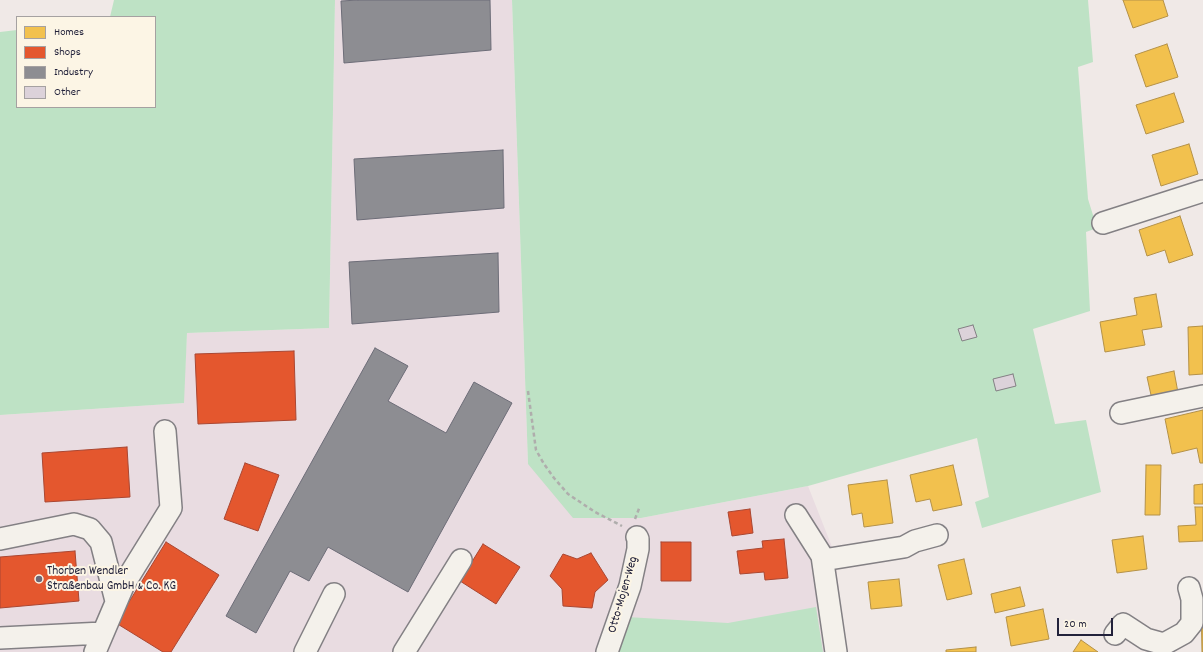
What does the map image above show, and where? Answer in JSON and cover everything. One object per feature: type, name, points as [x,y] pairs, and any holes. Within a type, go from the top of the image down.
[{"type":"street","points":[[1104,223],[1203,191]]},
{"type":"street","points":[[1121,413],[1203,396]]},
{"type":"street","points":[[0,638],[99,643],[124,584],[171,508],[165,430]]},
{"type":"street","points":[[796,515],[822,556],[836,652]]},
{"type":"street","points":[[0,539],[74,524],[90,529],[101,542],[116,601]]},
{"type":"street","points":[[822,560],[904,547],[916,541],[937,535]]},
{"type":"street","name":"Otto-Mojen-Weg","points":[[607,652],[630,586],[638,549],[637,537]]},
{"type":"street","points":[[404,652],[461,560]]},
{"type":"street","points":[[1116,634],[1124,624],[1146,639],[1164,644],[1184,633],[1192,623],[1192,599],[1188,589]]},
{"type":"street","points":[[305,652],[334,594]]},
{"type":"path","points":[[528,391],[536,450],[554,478],[568,494],[595,512],[628,529],[637,537]]},
{"type":"shaded area","points":[[335,0],[512,0],[528,464],[641,518],[808,486],[834,552],[847,652],[0,652],[0,415],[183,403],[187,333],[329,328]]},
{"type":"green space","points":[[114,0],[335,0],[329,328],[187,333],[184,403],[0,415],[0,32],[16,30],[16,108],[156,108],[156,16],[110,16]]},
{"type":"green space","points":[[512,0],[1088,0],[1093,62],[1078,67],[1088,199],[1097,228],[1086,232],[1090,311],[1033,329],[1055,424],[1086,420],[1101,492],[982,528],[975,502],[989,497],[977,438],[808,486],[641,518],[573,518],[528,464]]},
{"type":"green space","points":[[816,607],[823,652],[616,652],[627,617],[728,623]]},
{"type":"building: Homes","points":[[1123,0],[1163,0],[1168,16],[1133,28]]},
{"type":"building: Homes","points":[[1167,44],[1178,77],[1146,87],[1135,55]]},
{"type":"building: Homes","points":[[1174,93],[1184,122],[1146,134],[1136,105]]},
{"type":"building: Homes","points":[[1189,144],[1198,174],[1161,186],[1152,155]]},
{"type":"building: Homes","points":[[1180,216],[1193,255],[1169,263],[1165,250],[1147,256],[1139,230]]},
{"type":"building: Homes","points":[[1156,294],[1162,327],[1142,330],[1145,345],[1105,352],[1100,322],[1137,315],[1134,298]]},
{"type":"building: Homes","points":[[1203,326],[1203,374],[1189,375],[1188,327]]},
{"type":"building: Homes","points":[[1174,371],[1179,398],[1153,404],[1147,377]]},
{"type":"building: Homes","points":[[1203,410],[1203,463],[1200,463],[1197,448],[1172,454],[1165,419]]},
{"type":"building: Homes","points":[[953,465],[962,505],[933,511],[930,499],[916,502],[910,475]]},
{"type":"building: Homes","points":[[1146,465],[1161,465],[1160,515],[1145,515]]},
{"type":"building: Homes","points":[[887,480],[893,523],[864,527],[862,513],[852,515],[848,485]]},
{"type":"building: Homes","points":[[1203,484],[1203,504],[1194,504],[1194,485]]},
{"type":"building: Homes","points":[[1195,507],[1203,507],[1203,541],[1179,542],[1178,526],[1196,525]]},
{"type":"building: Homes","points":[[1143,536],[1147,569],[1117,573],[1112,540]]},
{"type":"building: Homes","points":[[964,559],[972,594],[947,600],[938,565]]},
{"type":"building: Homes","points":[[899,579],[902,606],[871,609],[868,582]]},
{"type":"building: Homes","points":[[1020,587],[1025,606],[995,613],[991,594]]},
{"type":"building: Homes","points":[[1201,600],[1203,600],[1203,652],[1202,652]]},
{"type":"building: Homes","points":[[1043,609],[1049,639],[1011,646],[1006,617]]},
{"type":"building: Homes","points":[[1081,640],[1098,652],[1073,652]]},
{"type":"building: Homes","points":[[976,647],[976,652],[946,652],[946,650]]},
{"type":"building: Shops","points":[[294,351],[296,420],[198,424],[195,354]]},
{"type":"building: Shops","points":[[127,447],[130,497],[45,502],[42,453]]},
{"type":"building: Shops","points":[[245,463],[279,475],[258,531],[224,519]]},
{"type":"building: Shops","points":[[750,509],[753,533],[732,536],[728,512]]},
{"type":"building: Shops","points":[[784,539],[788,578],[765,580],[764,572],[740,574],[737,551],[763,548],[762,541]]},
{"type":"building: Shops","points":[[166,542],[219,575],[171,652],[163,652],[116,623]]},
{"type":"building: Shops","points":[[661,542],[691,542],[691,581],[661,581]]},
{"type":"building: Shops","points":[[483,544],[520,567],[496,604],[460,581]]},
{"type":"building: Shops","name":"Thorben Wendler Straßenbau GmbH & Co. KG","points":[[75,551],[79,601],[0,608],[0,557]]},
{"type":"building: Shops","points":[[591,553],[608,580],[595,592],[592,608],[563,606],[562,589],[550,576],[563,554],[577,559]]},
{"type":"building: Industry","points":[[490,0],[491,50],[344,63],[341,1]]},
{"type":"building: Industry","points":[[503,150],[504,208],[357,220],[354,159]]},
{"type":"building: Industry","points":[[498,253],[499,312],[352,324],[349,262]]},
{"type":"building: Industry","points":[[375,348],[408,366],[388,401],[446,433],[474,382],[512,403],[408,592],[328,547],[309,581],[290,571],[256,633],[226,616]]},
{"type":"building: Other","points":[[973,325],[977,337],[962,341],[958,329]]},
{"type":"building: Other","points":[[1013,374],[1016,386],[996,391],[993,379]]},
{"type":"place","name":"Thorben Wendler Straßenbau GmbH & Co. KG","points":[[39,579]]}]
